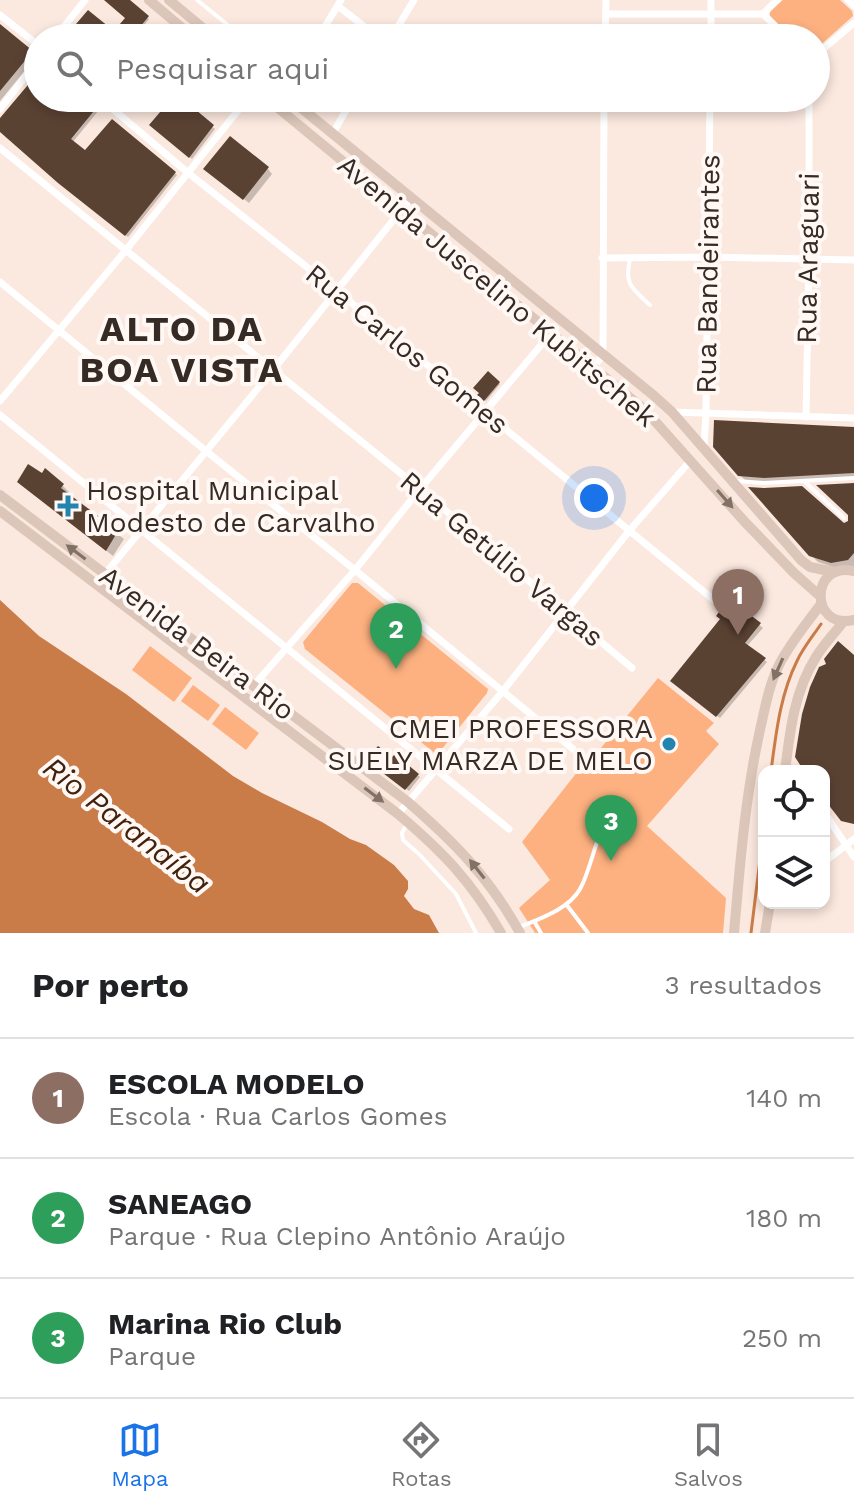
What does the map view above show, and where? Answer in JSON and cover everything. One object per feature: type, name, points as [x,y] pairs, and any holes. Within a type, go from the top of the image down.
[{"type":"street","points":[[66,24],[85,0]]},
{"type":"street","points":[[149,0],[177,24]]},
{"type":"street","points":[[169,0],[198,24]]},
{"type":"street","points":[[399,24],[414,0]]},
{"type":"street","points":[[606,0],[606,24]]},
{"type":"street","points":[[711,0],[711,24]]},
{"type":"street","points":[[606,14],[763,14],[777,0]]},
{"type":"street","points":[[848,0],[854,6]]},
{"type":"street","points":[[327,24],[339,3],[363,24]]},
{"type":"street","points":[[763,14],[773,24]]},
{"type":"street","points":[[0,15],[24,34]]},
{"type":"street","points":[[830,43],[854,23]]},
{"type":"street","points":[[0,109],[24,78]]},
{"type":"street","name":"Rua Carlos Gomes","points":[[116,112],[714,600]]},
{"type":"street","points":[[0,401],[236,112]]},
{"type":"street","name":"Avenida Juscelino Kubitschek","points":[[291,112],[331,150],[645,410],[820,600],[830,617],[850,622]]},
{"type":"street","name":"Avenida Juscelino Kubitschek","points":[[306,112],[672,412],[801,560],[810,567],[834,572]]},
{"type":"street","points":[[331,150],[347,112]]},
{"type":"street","points":[[594,366],[603,355],[604,112]]},
{"type":"street","name":"Rua Bandeirantes","points":[[704,450],[710,112]]},
{"type":"street","name":"Rua Araguari","points":[[806,417],[809,112]]},
{"type":"street","name":"Rua Getúlio Vargas","points":[[0,148],[420,489],[632,668]]},
{"type":"street","points":[[105,574],[411,198]]},
{"type":"street","points":[[602,258],[854,260]]},
{"type":"street","points":[[0,282],[573,749]]},
{"type":"street","points":[[515,302],[524,291]]},
{"type":"street","points":[[254,685],[355,570],[552,332]]},
{"type":"street","points":[[672,412],[854,418]]},
{"type":"street","points":[[0,415],[509,829]]},
{"type":"street","points":[[398,814],[503,691],[629,531],[691,460]]},
{"type":"street","name":"Avenida Beira Rio","points":[[0,495],[408,802],[467,857],[508,910],[519,930]]},
{"type":"street","name":"Avenida Beira Rio","points":[[0,511],[408,822],[462,874],[501,933]]},
{"type":"street","points":[[734,933],[749,788],[770,691],[785,654],[820,600],[824,582],[834,572],[853,569]]},
{"type":"street","points":[[787,765],[789,736],[801,686],[817,655],[850,622]]},
{"type":"street","points":[[830,822],[854,857]]},
{"type":"street","points":[[830,857],[854,839]]},
{"type":"street","points":[[765,933],[769,909]]},
{"type":"lane","points":[[197,0],[227,24]]},
{"type":"lane","points":[[630,259],[627,272],[630,287],[650,305]]},
{"type":"lane","points":[[731,481],[764,483],[854,478]]},
{"type":"lane","points":[[805,482],[844,518]]},
{"type":"lane","points":[[408,822],[402,833],[403,840],[456,894],[476,933]]},
{"type":"lane","points":[[519,930],[566,904],[581,888],[598,840]]},
{"type":"lane","points":[[566,904],[588,933]]},
{"type":"lane","points":[[534,921],[541,933]]},
{"type":"shaded area","points":[[783,0],[840,0],[853,16],[830,37],[830,24],[778,24],[770,16],[770,11]]},
{"type":"shaded area","points":[[352,583],[358,583],[488,689],[437,755],[305,649],[303,642]]},
{"type":"shaded area","points":[[150,646],[192,678],[174,702],[132,670]]},
{"type":"shaded area","points":[[658,678],[714,723],[706,731],[719,744],[647,826],[726,898],[723,933],[535,933],[519,908],[550,880],[522,842]]},
{"type":"shaded area","points":[[193,685],[220,705],[208,721],[181,701]]},
{"type":"shaded area","points":[[225,707],[259,733],[246,750],[212,724]]},
{"type":"water","name":"Rio Paranaíba","points":[[0,600],[39,636],[126,694],[233,776],[366,845],[394,865],[408,881],[404,896],[414,909],[429,915],[439,933],[0,933]]},
{"type":"building","points":[[104,0],[130,0],[149,16],[142,24],[120,24],[125,18]]},
{"type":"building","points":[[88,10],[105,24],[76,24]]},
{"type":"building","points":[[0,24],[24,44],[24,62],[0,91]]},
{"type":"building","points":[[24,90],[24,112],[93,112],[71,139],[85,150],[112,119],[176,172],[125,236],[0,132],[0,118]]},
{"type":"building","points":[[160,112],[198,112],[214,125],[189,158],[149,125]]},
{"type":"building","points":[[230,136],[269,167],[243,200],[203,169]]},
{"type":"building","points":[[488,371],[500,382],[484,401],[473,388]]},
{"type":"building","points":[[714,420],[854,427],[854,473],[764,478],[738,476],[713,447]]},
{"type":"building","points":[[28,464],[42,473],[45,468],[64,484],[61,488],[118,531],[106,551],[17,482]]},
{"type":"building","points":[[854,483],[854,553],[848,560],[831,563],[809,556],[748,487],[802,486],[844,523],[848,521],[848,515],[816,485]]},
{"type":"building","points":[[729,599],[761,623],[745,643],[766,658],[716,717],[670,681],[720,619],[716,616]]},
{"type":"building","points":[[838,641],[854,655],[854,824],[841,821],[830,807],[830,765],[800,765],[795,757],[802,714],[819,667],[826,664],[824,659]]},
{"type":"building","points":[[378,746],[392,757],[395,754],[419,774],[405,790],[366,760]]},
{"type":"waterway","points":[[772,765],[786,687],[799,656],[821,624]]},
{"type":"waterway","points":[[751,933],[763,837]]},
{"type":"place","name":"Hospital Municipal Modesto de Carvalho","points":[[68,506]]},
{"type":"place","name":"ESCOLA MODELO","points":[[738,635]]},
{"type":"place","name":"SANEAGO","points":[[396,669]]},
{"type":"place","name":"CMEI PROFESSORA SUELY MARZA DE MELO","points":[[669,744]]},
{"type":"place","name":"Marina Rio Club","points":[[611,861]]},
{"type":"district","name":"ALTO DA BOA VISTA","points":[[182,350]]}]
